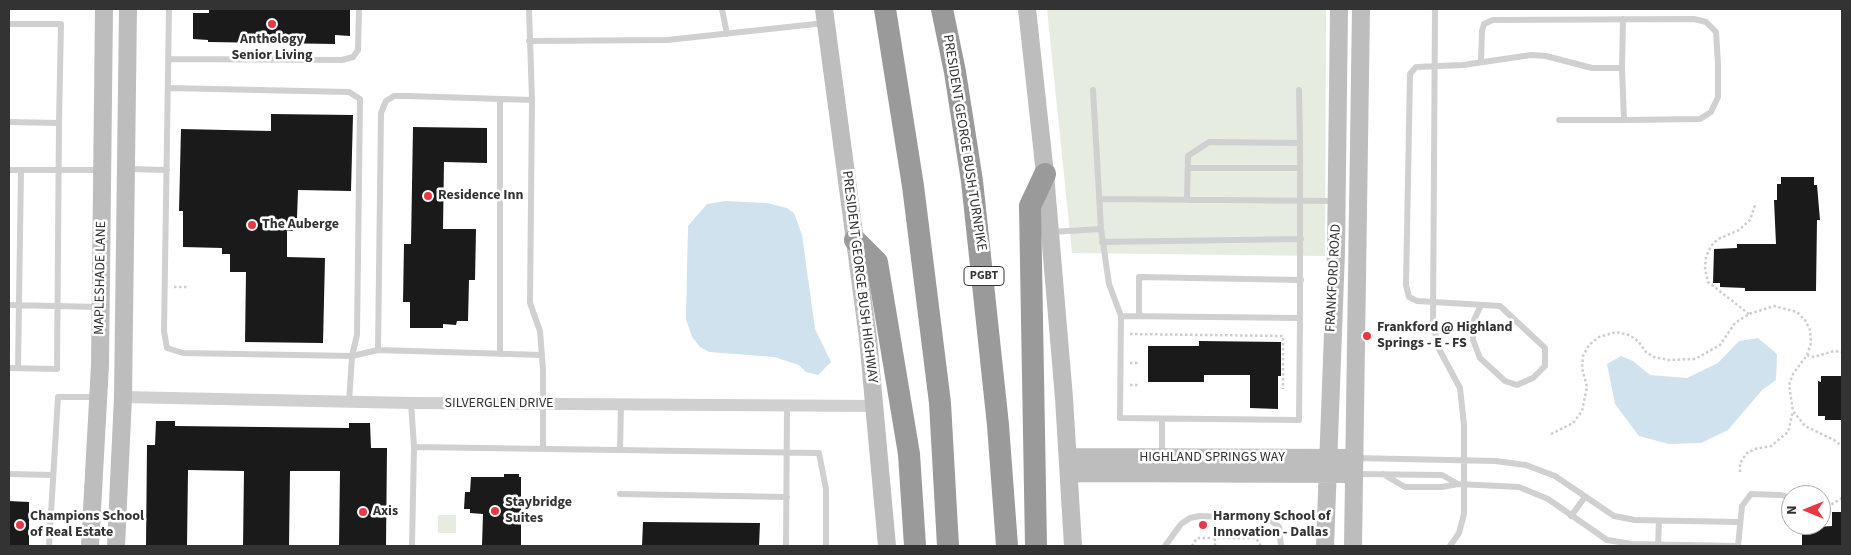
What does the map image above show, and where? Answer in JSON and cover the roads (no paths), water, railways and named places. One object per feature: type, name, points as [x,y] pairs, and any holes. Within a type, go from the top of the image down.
[{"type":"highway","points":[[886,9],[913,186],[940,403],[948,546]]},
{"type":"highway","name":"PRESIDENT GEORGE BUSH TURNPIKE","points":[[942,9],[955,72],[972,181],[998,425],[1007,546]]},
{"type":"highway","points":[[1036,546],[1030,206],[1045,174]]},
{"type":"highway","points":[[855,240],[877,262],[909,454],[915,546]]},
{"type":"main road","name":"MAPLESHADE LANE","points":[[90,546],[100,307],[104,9]]},
{"type":"main road","name":"MAPLESHADE LANE","points":[[116,546],[123,397],[128,9]]},
{"type":"main road","points":[[1026,9],[1045,174],[1074,546]]},
{"type":"main road","name":"FRANKFORD ROAD","points":[[1325,546],[1329,466],[1331,330],[1337,201],[1339,9]]},
{"type":"main road","name":"FRANKFORD ROAD","points":[[1353,546],[1361,9]]},
{"type":"main road","name":"PRESIDENT GEORGE BUSH HIGHWAY","points":[[825,16],[875,406],[887,546]]},
{"type":"main road","points":[[102,170],[126,169]]},
{"type":"main road","points":[[97,397],[123,397]]},
{"type":"main road","name":"HIGHLAND SPRINGS WAY","points":[[1069,465],[1355,466]]},
{"type":"street","name":"SILVERGLEN DRIVE","points":[[123,397],[411,403],[787,407],[875,406]]},
{"type":"lane","points":[[169,9],[164,331],[167,348],[183,353],[352,356],[378,350],[542,355]]},
{"type":"lane","points":[[169,59],[342,60],[353,57],[358,50],[359,9]]},
{"type":"lane","points":[[529,9],[532,100],[530,302],[540,331],[543,449]]},
{"type":"lane","points":[[722,9],[727,34]]},
{"type":"lane","points":[[1435,9],[1433,323],[1439,349],[1460,388],[1464,425],[1460,484],[1464,514],[1459,533],[1450,546]]},
{"type":"lane","points":[[529,40],[668,40],[727,34],[825,16]]},
{"type":"lane","points":[[1623,19],[1624,120]]},
{"type":"lane","points":[[1481,62],[1482,31],[1484,24],[1493,20],[1694,19],[1706,22],[1716,32],[1718,97],[1711,112],[1700,119],[1559,120]]},
{"type":"lane","points":[[9,24],[61,24],[57,368],[9,368]]},
{"type":"lane","points":[[1481,305],[1474,320],[1473,340],[1480,358],[1505,381],[1517,384],[1533,378],[1545,366],[1545,348],[1500,306],[1417,300],[1410,297],[1406,285],[1410,74],[1416,67],[1546,56],[1592,68],[1622,68]]},
{"type":"lane","points":[[168,88],[349,92],[360,99],[357,335],[352,356],[349,402]]},
{"type":"lane","points":[[1094,90],[1102,242],[1109,284],[1121,316],[1120,418],[1299,420],[1301,239],[1299,90]]},
{"type":"lane","points":[[378,350],[381,113],[386,101],[394,96],[532,100]]},
{"type":"lane","points":[[500,99],[500,354]]},
{"type":"lane","points":[[9,122],[59,123]]},
{"type":"lane","points":[[1188,200],[1188,156],[1209,142],[1300,143]]},
{"type":"lane","points":[[1188,168],[1300,168]]},
{"type":"lane","points":[[126,169],[167,170]]},
{"type":"lane","points":[[9,170],[102,170]]},
{"type":"lane","points":[[18,368],[21,170]]},
{"type":"lane","points":[[1099,199],[1337,201]]},
{"type":"lane","points":[[1050,232],[1101,229]]},
{"type":"lane","points":[[1102,242],[1301,239]]},
{"type":"lane","points":[[1138,316],[1139,277],[1300,280]]},
{"type":"lane","points":[[9,306],[100,307]]},
{"type":"lane","points":[[1121,316],[1300,318]]},
{"type":"lane","points":[[49,546],[58,397],[97,397]]},
{"type":"lane","points":[[411,403],[414,447],[412,546]]},
{"type":"lane","points":[[620,450],[621,405]]},
{"type":"lane","points":[[786,546],[787,407]]},
{"type":"lane","points":[[1162,419],[1162,465]]},
{"type":"lane","points":[[414,447],[819,454],[826,489],[826,546]]},
{"type":"lane","points":[[1355,466],[1462,460],[1526,465],[1555,476],[1614,516],[1659,520],[1739,522]]},
{"type":"lane","points":[[1355,466],[1383,474],[1405,487],[1442,487],[1460,484],[1520,487],[1548,499],[1607,540],[1632,544],[1738,546],[1742,506],[1751,494],[1781,495]]},
{"type":"lane","points":[[9,474],[53,475]]},
{"type":"lane","points":[[1383,474],[1442,475],[1460,484]]},
{"type":"lane","points":[[620,494],[787,497]]},
{"type":"lane","points":[[1571,516],[1585,497]]},
{"type":"lane","points":[[1165,546],[1181,524],[1190,518],[1200,516],[1270,519],[1279,527],[1281,546]]},
{"type":"lane","points":[[1658,545],[1659,520]]},
{"type":"water","points":[[725,201],[767,203],[787,208],[794,213],[802,235],[815,329],[831,362],[818,375],[806,372],[799,365],[774,357],[709,352],[700,347],[692,337],[686,319],[688,226],[707,204]]},
{"type":"water","points":[[1758,338],[1777,354],[1776,380],[1762,390],[1728,430],[1701,443],[1669,444],[1639,436],[1615,404],[1607,364],[1621,356],[1633,361],[1650,375],[1687,378],[1718,363],[1739,341]]},
{"type":"place","name":"Anthology Senior Living","points":[[272,24]]},
{"type":"place","name":"Residence Inn","points":[[428,196]]},
{"type":"place","name":"The Auberge","points":[[252,225]]},
{"type":"place","name":"Frankford @ Highland Springs - E - FS","points":[[1367,336]]},
{"type":"place","name":"Staybridge Suites","points":[[495,511]]},
{"type":"place","name":"Axis","points":[[363,512]]},
{"type":"place","name":"Champions School of Real Estate","points":[[20,525]]},
{"type":"place","name":"Harmony School of Innovation - Dallas","points":[[1203,525]]}]
